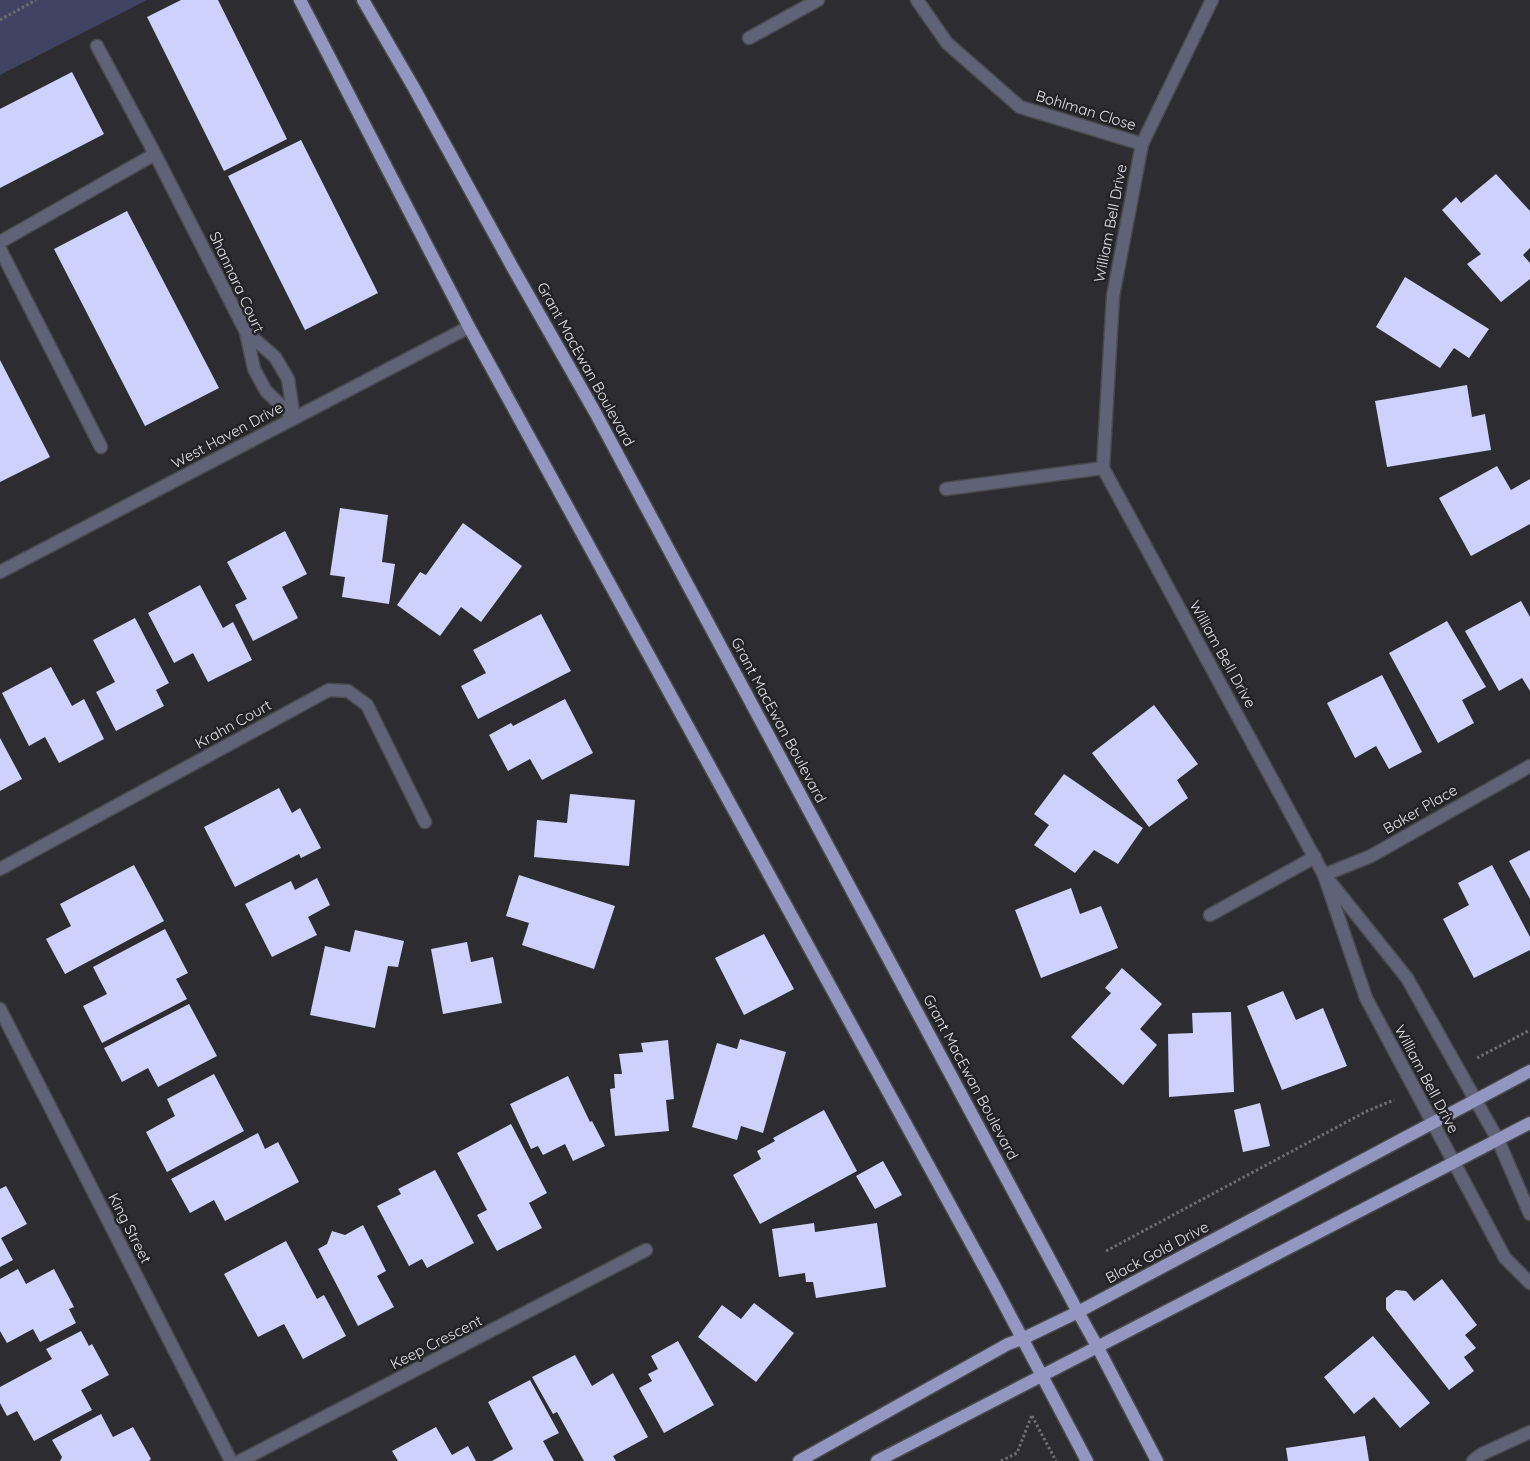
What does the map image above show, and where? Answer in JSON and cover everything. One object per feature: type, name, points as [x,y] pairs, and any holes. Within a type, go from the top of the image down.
[{"type":"main road","name":"Grant MacEwan Boulevard","points":[[363,0],[596,414],[1157,1461]]},
{"type":"main road","points":[[300,2],[469,327],[788,908],[1087,1461]]},
{"type":"main road","name":"Black Gold Drive","points":[[799,1461],[1008,1344],[1078,1312],[1530,1071]]},
{"type":"main road","points":[[878,1461],[1530,1123]]},
{"type":"street","points":[[748,38],[818,0]]},
{"type":"street","name":"Bohlman Close","points":[[917,0],[948,43],[1020,107],[1142,144]]},
{"type":"street","name":"William Bell Drive","points":[[1212,0],[1142,144],[1113,296],[1103,468],[1324,875],[1366,998],[1505,1258],[1530,1283]]},
{"type":"street","name":"Shannara Court","points":[[97,46],[156,154],[246,332],[254,369],[266,391],[294,418]]},
{"type":"street","points":[[0,242],[156,154]]},
{"type":"street","points":[[0,249],[101,447]]},
{"type":"street","name":"West Haven Drive","points":[[0,572],[469,327]]},
{"type":"street","points":[[246,332],[275,357],[288,379],[294,418]]},
{"type":"street","points":[[946,489],[1103,468]]},
{"type":"street","name":"Krahn Court","points":[[0,869],[328,690],[348,691],[366,705],[425,822]]},
{"type":"street","name":"Baker Place","points":[[1324,875],[1371,856],[1530,766]]},
{"type":"street","points":[[1210,914],[1315,857]]},
{"type":"street","name":"William Bell Drive","points":[[1324,875],[1407,978],[1498,1140],[1530,1214]]},
{"type":"street","name":"King Street","points":[[0,1009],[231,1461]]},
{"type":"street","name":"Keep Crescent","points":[[240,1461],[646,1250]]},
{"type":"street","points":[[1473,1461],[1482,1454],[1530,1432]]},
{"type":"path","points":[[0,20],[36,0]]},
{"type":"path","points":[[1457,1068],[1530,1030]]},
{"type":"path","points":[[1106,1251],[1367,1111],[1416,1091]]},
{"type":"path","points":[[1001,1461],[1017,1453],[1032,1415],[1056,1461]]},
{"type":"shaded area","points":[[0,0],[147,0],[0,75]]},
{"type":"building","points":[[181,0],[218,0],[287,139],[224,171],[147,17]]},
{"type":"building","points":[[72,72],[104,134],[0,188],[0,109]]},
{"type":"building","points":[[301,140],[378,293],[305,330],[228,176]]},
{"type":"building","points":[[1496,174],[1530,211],[1530,248],[1523,255],[1530,263],[1530,279],[1501,302],[1467,264],[1481,254],[1442,210],[1456,197],[1461,203]]},
{"type":"building","points":[[127,211],[219,388],[145,426],[54,249]]},
{"type":"building","points":[[1405,277],[1489,329],[1469,358],[1454,348],[1440,368],[1376,327]]},
{"type":"building","points":[[0,360],[50,457],[0,482]]},
{"type":"building","points":[[1467,385],[1472,417],[1485,414],[1491,450],[1387,467],[1375,401]]},
{"type":"building","points":[[1497,466],[1511,490],[1530,479],[1530,524],[1471,556],[1439,498]]},
{"type":"building","points":[[340,508],[388,515],[382,562],[395,564],[389,604],[342,597],[345,577],[330,575]]},
{"type":"building","points":[[463,523],[522,566],[481,622],[461,607],[440,636],[397,605],[420,572],[426,575]]},
{"type":"building","points":[[285,531],[307,574],[282,587],[298,618],[253,641],[235,605],[247,599],[227,562]]},
{"type":"building","points":[[200,585],[223,628],[233,622],[252,660],[208,682],[193,653],[174,663],[148,613]]},
{"type":"building","points":[[1521,601],[1530,617],[1530,691],[1522,678],[1499,691],[1465,631]]},
{"type":"building","points":[[541,614],[571,671],[478,719],[461,686],[486,673],[473,650]]},
{"type":"building","points":[[135,618],[169,683],[156,690],[164,706],[116,731],[96,692],[115,682],[93,640]]},
{"type":"building","points":[[1447,621],[1486,687],[1462,700],[1474,723],[1438,743],[1389,653]]},
{"type":"building","points":[[51,667],[72,706],[84,699],[104,739],[59,763],[45,737],[29,746],[2,693]]},
{"type":"building","points":[[1382,675],[1422,752],[1389,769],[1376,746],[1355,758],[1327,703]]},
{"type":"building","points":[[565,699],[593,753],[542,780],[530,759],[508,771],[489,735],[511,723],[513,726]]},
{"type":"building","points":[[1154,705],[1198,764],[1177,780],[1188,798],[1149,827],[1092,753]]},
{"type":"building","points":[[0,738],[22,779],[0,791]]},
{"type":"building","points":[[1064,774],[1143,828],[1118,864],[1094,850],[1075,873],[1034,845],[1049,825],[1034,814]]},
{"type":"building","points":[[279,788],[292,813],[300,808],[321,848],[301,858],[299,854],[235,887],[204,827]]},
{"type":"building","points":[[570,794],[635,800],[629,866],[534,857],[537,820],[567,823]]},
{"type":"building","points":[[1530,850],[1530,899],[1509,861]]},
{"type":"building","points":[[134,865],[164,921],[65,974],[46,939],[71,926],[60,904]]},
{"type":"building","points":[[1492,865],[1530,937],[1530,950],[1474,978],[1443,919],[1469,905],[1458,883]]},
{"type":"building","points":[[519,875],[615,906],[594,969],[522,945],[529,923],[506,916]]},
{"type":"building","points":[[317,878],[330,905],[308,917],[317,935],[272,957],[245,904],[291,881],[295,890]]},
{"type":"building","points":[[1071,888],[1080,914],[1101,906],[1118,948],[1041,978],[1015,910]]},
{"type":"building","points":[[165,929],[188,973],[176,979],[187,999],[102,1043],[83,1006],[107,994],[93,967]]},
{"type":"building","points":[[355,930],[404,941],[398,967],[388,966],[375,1028],[310,1015],[325,946],[350,952]]},
{"type":"building","points":[[764,934],[794,989],[744,1015],[715,958]]},
{"type":"building","points":[[467,942],[471,962],[493,957],[502,1003],[443,1014],[431,949]]},
{"type":"building","points":[[1122,968],[1162,1004],[1140,1029],[1157,1045],[1123,1085],[1071,1037],[1111,993],[1105,988]]},
{"type":"building","points":[[1283,991],[1296,1020],[1323,1008],[1347,1066],[1282,1090],[1247,1006]]},
{"type":"building","points":[[189,1004],[217,1056],[158,1087],[148,1068],[122,1082],[104,1048]]},
{"type":"building","points":[[1231,1012],[1234,1092],[1169,1097],[1168,1034],[1193,1033],[1192,1013]]},
{"type":"building","points":[[740,1039],[786,1052],[763,1133],[741,1126],[737,1140],[692,1127],[717,1043],[737,1049]]},
{"type":"building","points":[[668,1040],[674,1099],[666,1100],[669,1131],[615,1136],[610,1089],[615,1088],[614,1074],[622,1074],[619,1054],[643,1052],[641,1043]]},
{"type":"building","points":[[214,1074],[244,1131],[167,1172],[146,1132],[175,1116],[167,1099]]},
{"type":"building","points":[[568,1076],[590,1122],[592,1121],[605,1146],[573,1161],[565,1144],[543,1155],[538,1146],[531,1149],[510,1104]]},
{"type":"building","points":[[1260,1103],[1270,1146],[1243,1152],[1234,1110]]},
{"type":"building","points":[[824,1110],[857,1171],[760,1224],[733,1175],[761,1159],[757,1151],[775,1141],[773,1138]]},
{"type":"building","points":[[511,1124],[547,1193],[529,1203],[542,1228],[497,1251],[477,1215],[487,1210],[457,1153]]},
{"type":"building","points":[[258,1133],[265,1149],[278,1142],[299,1182],[225,1221],[214,1200],[190,1213],[171,1179]]},
{"type":"building","points":[[883,1161],[902,1195],[875,1209],[856,1176]]},
{"type":"building","points":[[435,1170],[474,1243],[427,1268],[422,1259],[409,1266],[377,1206],[401,1194],[398,1189]]},
{"type":"building","points":[[6,1186],[27,1224],[1,1238],[13,1260],[0,1267],[0,1189]]},
{"type":"building","points":[[814,1223],[815,1232],[877,1223],[886,1287],[816,1298],[813,1282],[806,1282],[805,1273],[779,1277],[772,1229]]},
{"type":"building","points":[[363,1225],[386,1271],[377,1276],[394,1307],[358,1326],[318,1249],[327,1244],[332,1231],[345,1235]]},
{"type":"building","points":[[286,1241],[317,1299],[324,1295],[346,1336],[303,1359],[284,1324],[258,1337],[224,1274]]},
{"type":"building","points":[[18,1269],[26,1284],[54,1269],[74,1307],[69,1309],[76,1323],[40,1342],[33,1329],[7,1343],[0,1331],[0,1279]]},
{"type":"building","points":[[1442,1279],[1477,1325],[1465,1335],[1476,1348],[1464,1357],[1474,1371],[1449,1390],[1386,1309],[1386,1298],[1396,1290],[1406,1291],[1414,1301]]},
{"type":"building","points":[[754,1303],[794,1333],[756,1382],[698,1337],[722,1305],[741,1319]]},
{"type":"building","points":[[81,1331],[89,1346],[92,1344],[109,1375],[81,1390],[92,1410],[34,1441],[17,1411],[7,1416],[0,1403],[0,1387],[52,1359],[46,1349]]},
{"type":"building","points":[[1373,1336],[1430,1403],[1400,1428],[1374,1397],[1354,1414],[1324,1377]]},
{"type":"building","points":[[678,1341],[714,1405],[664,1433],[639,1388],[652,1381],[648,1374],[658,1369],[651,1356]]},
{"type":"building","points":[[575,1355],[592,1386],[613,1373],[648,1437],[613,1456],[616,1461],[584,1461],[557,1412],[553,1414],[532,1377]]},
{"type":"building","points":[[530,1380],[559,1433],[543,1441],[554,1461],[492,1461],[513,1449],[488,1402]]},
{"type":"building","points":[[101,1414],[113,1437],[133,1427],[151,1459],[149,1461],[60,1461],[62,1457],[52,1440]]},
{"type":"building","points":[[436,1427],[452,1455],[468,1446],[476,1461],[398,1461],[392,1451]]},
{"type":"building","points":[[1365,1436],[1369,1461],[1288,1461],[1286,1448]]}]
